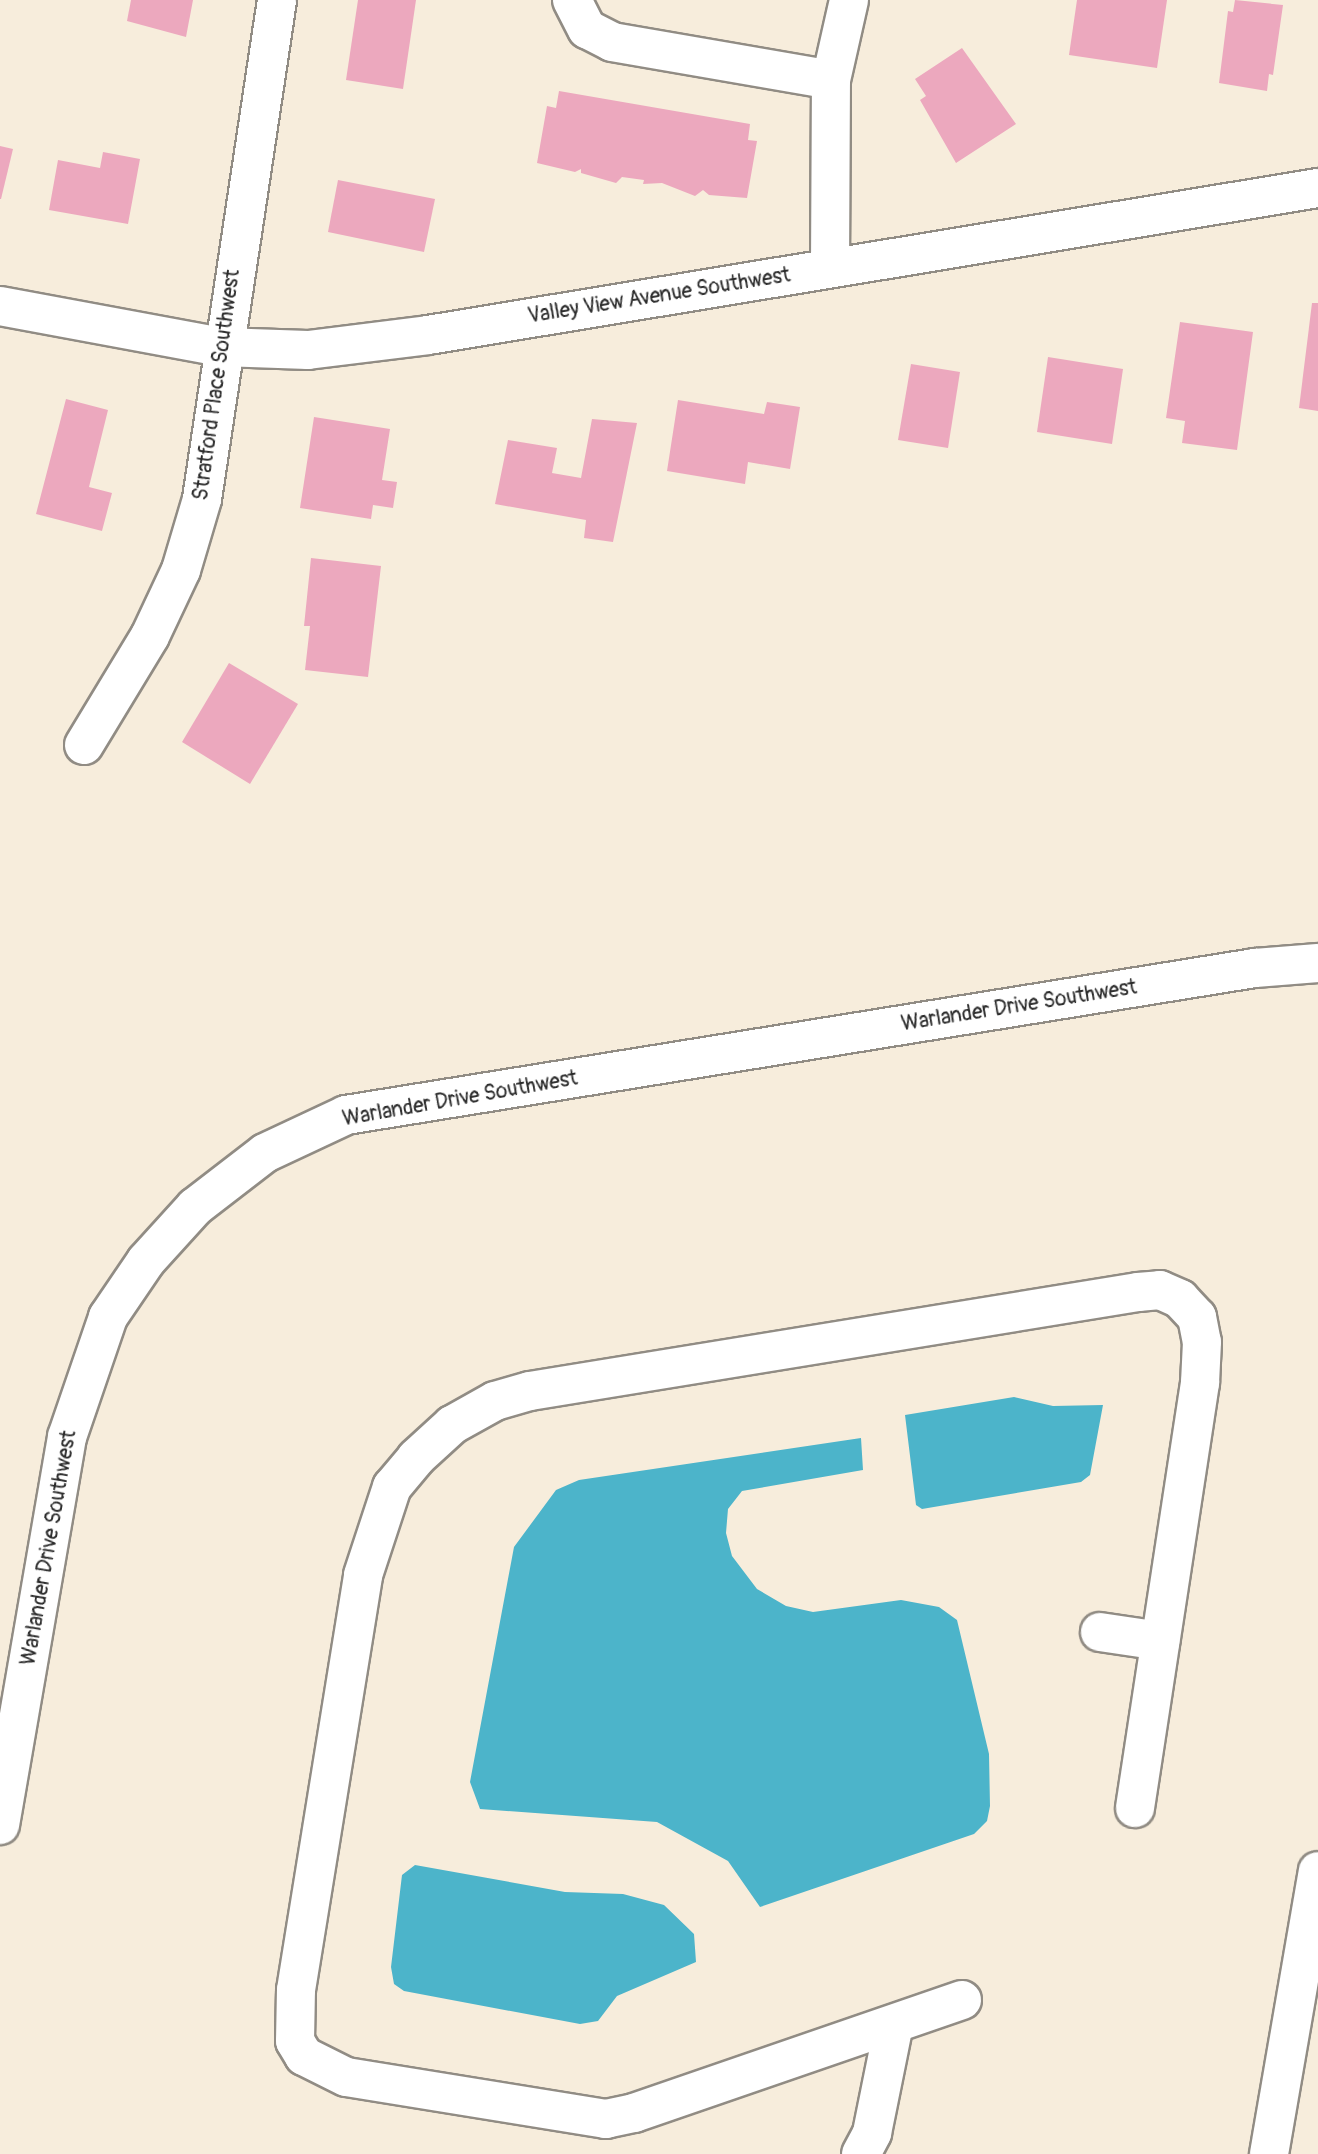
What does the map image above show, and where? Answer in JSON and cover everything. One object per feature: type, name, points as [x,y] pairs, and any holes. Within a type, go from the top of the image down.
[{"type":"street","name":"Stratford Place Southwest","points":[[84,745],[150,636],[181,570],[202,499],[222,347],[277,0]]},
{"type":"street","points":[[572,0],[587,29],[612,42],[831,80]]},
{"type":"street","points":[[830,267],[831,80],[849,0]]},
{"type":"street","name":"Valley View Avenue Southwest","points":[[0,306],[222,347],[308,350],[428,335],[1318,188]]},
{"type":"street","name":"Warlander Drive Southwest","points":[[0,1825],[67,1437],[108,1317],[146,1261],[195,1207],[265,1153],[346,1115],[1255,968],[1318,963]]},
{"type":"street","points":[[962,2000],[634,2113],[606,2119],[346,2077],[304,2056],[295,2040],[296,1990],[363,1575],[392,1487],[453,1425],[495,1401],[530,1391],[1160,1290],[1180,1299],[1197,1317],[1202,1342],[1200,1384],[1135,1808]]},
{"type":"street","points":[[1100,1632],[1160,1641]]},
{"type":"street","points":[[1269,2154],[1318,1871]]},
{"type":"street","points":[[861,2154],[872,2133],[894,2024]]},
{"type":"water","points":[[1014,1397],[1053,1406],[1103,1405],[1090,1475],[1081,1482],[922,1509],[916,1505],[905,1415]]},
{"type":"water","points":[[861,1438],[863,1470],[742,1491],[728,1509],[726,1533],[732,1556],[757,1589],[786,1606],[813,1612],[901,1600],[939,1607],[957,1620],[989,1754],[990,1806],[987,1821],[974,1834],[760,1907],[728,1861],[657,1822],[480,1809],[470,1782],[514,1547],[556,1490],[579,1480]]},
{"type":"water","points":[[415,1865],[565,1892],[623,1894],[664,1905],[694,1934],[696,1962],[617,1996],[598,2021],[580,2024],[404,1991],[394,1984],[391,1967],[402,1875]]},
{"type":"building","points":[[131,0],[193,0],[186,37],[127,21]]},
{"type":"building","points":[[358,0],[416,0],[403,89],[346,80]]},
{"type":"building","points":[[1077,0],[1167,0],[1157,68],[1069,55]]},
{"type":"building","points":[[1235,0],[1283,5],[1273,75],[1269,74],[1267,91],[1219,83],[1228,11],[1233,12]]},
{"type":"building","points":[[962,48],[1016,124],[956,163],[920,100],[926,96],[915,79]]},
{"type":"building","points":[[559,91],[750,124],[748,140],[757,141],[747,198],[709,195],[703,190],[695,196],[662,183],[643,184],[644,180],[622,177],[616,183],[581,173],[581,169],[575,172],[537,163],[547,106],[556,108]]},
{"type":"building","points":[[0,146],[13,149],[1,199],[0,199]]},
{"type":"building","points":[[103,152],[140,159],[128,224],[49,210],[58,160],[100,168]]},
{"type":"building","points":[[338,180],[435,199],[424,252],[328,232]]},
{"type":"building","points":[[1312,303],[1318,303],[1318,411],[1299,408]]},
{"type":"building","points":[[1180,322],[1253,332],[1237,450],[1182,443],[1185,421],[1166,418]]},
{"type":"building","points":[[1048,357],[1123,369],[1112,444],[1037,432]]},
{"type":"building","points":[[911,364],[960,372],[948,448],[898,440]]},
{"type":"building","points":[[66,399],[108,410],[89,487],[112,493],[102,531],[36,514]]},
{"type":"building","points":[[678,400],[764,414],[767,402],[800,407],[790,469],[748,462],[745,484],[667,471]]},
{"type":"building","points":[[314,417],[390,429],[382,480],[397,482],[393,508],[373,505],[371,519],[300,508]]},
{"type":"building","points":[[592,419],[637,423],[613,542],[584,538],[586,520],[495,504],[508,440],[557,448],[552,473],[581,478]]},
{"type":"building","points":[[311,558],[381,566],[368,677],[305,670],[310,626],[304,626]]},
{"type":"building","points":[[229,663],[298,704],[250,784],[182,742]]}]
